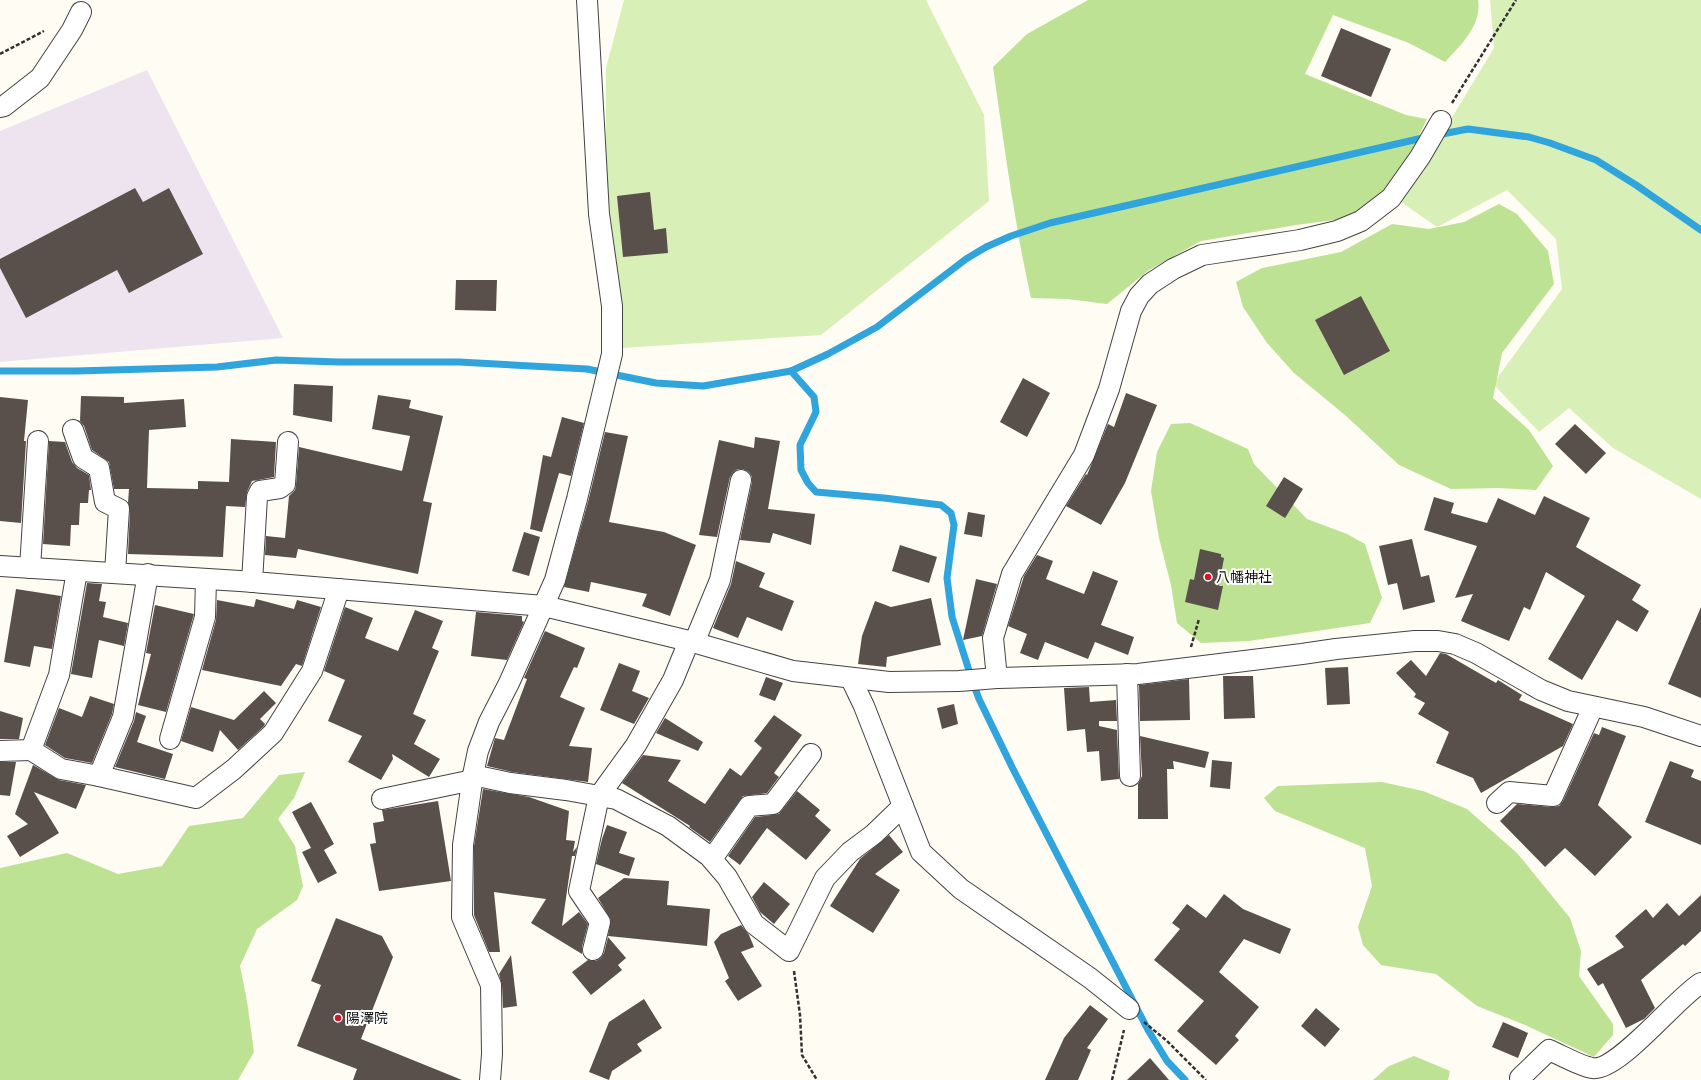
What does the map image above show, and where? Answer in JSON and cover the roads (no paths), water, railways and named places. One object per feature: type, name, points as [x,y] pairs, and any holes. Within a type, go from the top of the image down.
[{"type":"street","points":[[490,1080],[492,1054],[491,985],[462,917],[463,845],[473,778],[478,751],[489,722],[544,606],[557,573],[605,388],[611,358],[612,306],[599,214],[587,0]]},
{"type":"street","points":[[0,107],[4,106],[40,78],[72,30],[81,12]]},
{"type":"street","points":[[989,679],[993,638],[1012,574],[1084,455],[1107,396],[1131,311],[1139,296],[1150,284],[1173,269],[1202,255],[1300,240],[1337,231],[1361,221],[1391,198],[1423,151],[1441,120]]},
{"type":"street","points":[[74,430],[83,458],[98,468],[106,502],[119,508],[115,572]]},
{"type":"street","points":[[30,568],[38,440]]},
{"type":"street","points":[[252,582],[257,497],[260,491],[280,488],[285,484],[288,442]]},
{"type":"street","points":[[593,950],[600,922],[579,891],[599,796],[636,745],[673,680],[720,580],[741,480]]},
{"type":"street","points":[[0,566],[148,574],[544,606],[692,642],[793,671],[851,679],[889,682],[959,681],[1127,674],[1336,649],[1415,641],[1438,641],[1455,644],[1476,653],[1542,690],[1568,701],[1644,717],[1701,736]]},
{"type":"street","points":[[30,750],[58,675],[77,571]]},
{"type":"street","points":[[98,776],[123,717],[148,574]]},
{"type":"street","points":[[170,739],[205,617],[206,579]]},
{"type":"street","points":[[0,751],[30,750],[61,769],[196,798],[234,769],[273,733],[312,671],[339,590]]},
{"type":"street","points":[[1127,674],[1130,776]]},
{"type":"street","points":[[851,679],[864,706],[921,852],[961,889],[1090,978],[1129,1009]]},
{"type":"street","points":[[1497,803],[1509,792],[1553,796],[1593,707]]},
{"type":"street","points":[[712,859],[749,806],[773,804],[811,754]]},
{"type":"street","points":[[382,799],[473,778],[566,790],[616,799],[668,826],[712,859],[726,876],[754,924],[789,951],[825,878],[850,852],[874,834],[903,806]]},
{"type":"street","points":[[1520,1078],[1550,1050],[1593,1068],[1604,1065],[1622,1054],[1644,1036],[1691,989],[1701,984]]},
{"type":"waterway","points":[[1437,135],[1468,129],[1529,137],[1550,143],[1596,160],[1636,185],[1701,230]]},
{"type":"waterway","points":[[0,371],[76,371],[217,367],[276,360],[339,362],[459,362],[587,369],[656,383],[703,386],[791,371],[828,354],[877,327],[966,259],[986,247],[1011,236],[1050,223],[1427,137]]},
{"type":"waterway","points":[[791,371],[814,397],[816,412],[800,445],[801,470],[808,483],[816,492],[941,505],[951,513],[954,525],[947,578],[952,617],[979,699],[1013,769],[1148,1030],[1167,1061],[1185,1080]]},
{"type":"place","name":"八幡神社","points":[[1208,577]]},
{"type":"place","name":"陽澤院","points":[[338,1018]]}]
